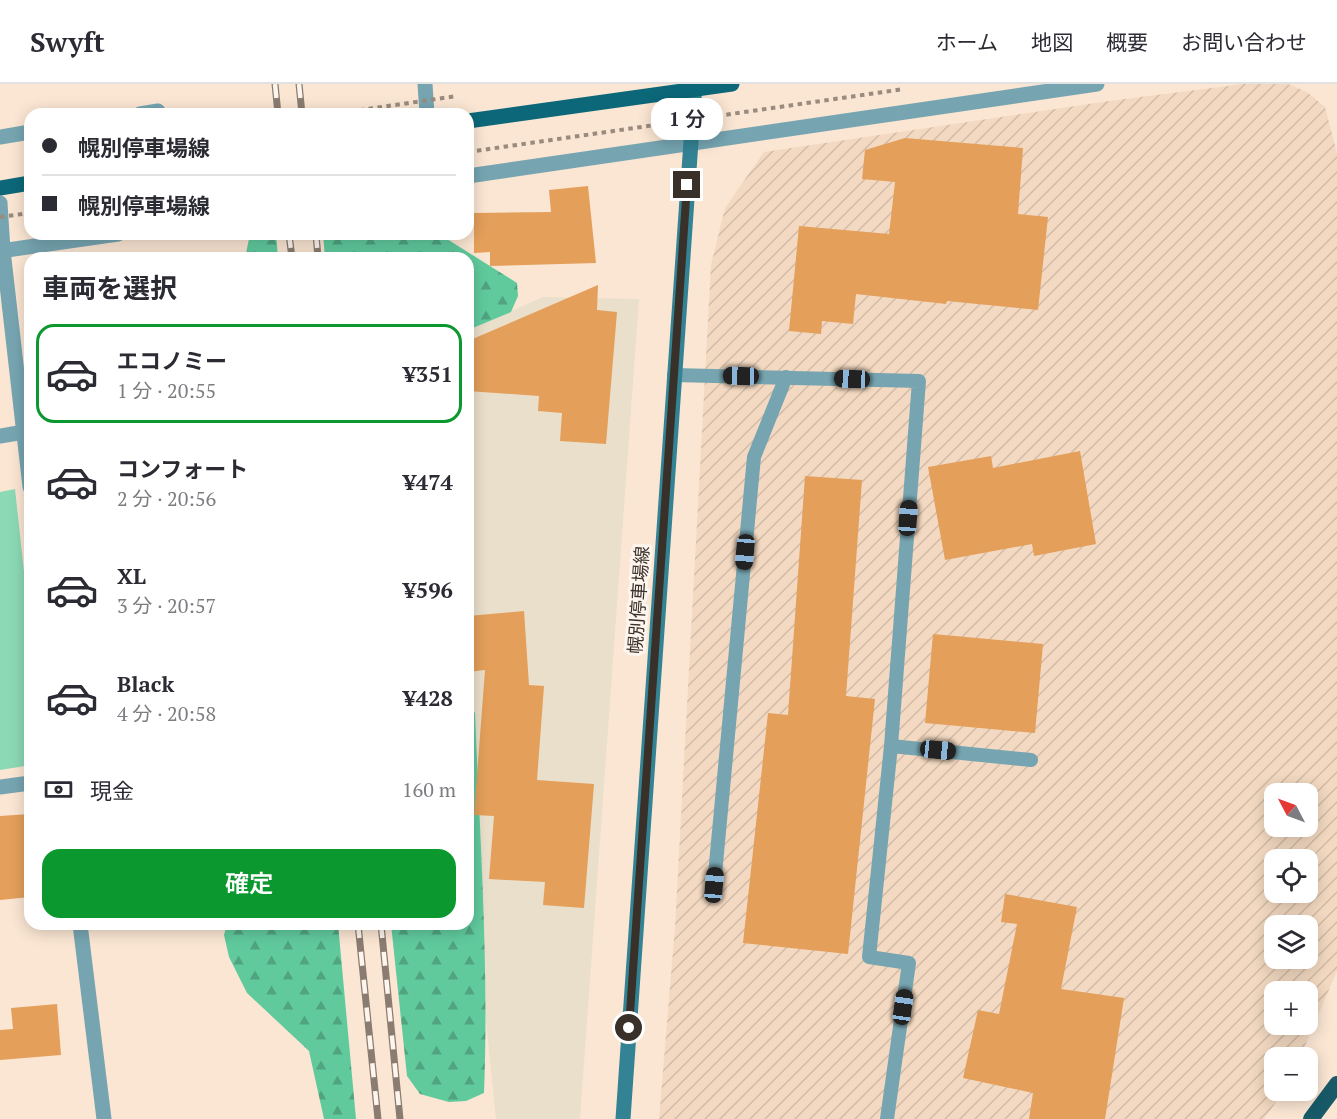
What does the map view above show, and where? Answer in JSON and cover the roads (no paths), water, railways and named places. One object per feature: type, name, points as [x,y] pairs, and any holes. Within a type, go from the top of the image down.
[{"type":"highway","points":[[1311,1119],[1337,1084]]},
{"type":"highway","points":[[1321,1119],[1337,1084]]},
{"type":"main road","name":"幌別停車場線","points":[[623,1119],[695,84]]},
{"type":"main road","points":[[474,120],[732,84]]},
{"type":"main road","points":[[0,188],[24,184]]},
{"type":"street","points":[[425,84],[427,108]]},
{"type":"street","points":[[474,175],[1097,84]]},
{"type":"street","points":[[0,137],[24,133]]},
{"type":"street","points":[[0,203],[2,251],[24,386]]},
{"type":"street","points":[[2,251],[77,240]]},
{"type":"street","points":[[0,436],[24,432]]},
{"type":"street","points":[[0,787],[24,784]]},
{"type":"street","points":[[82,930],[104,1119]]},
{"type":"lane","points":[[674,375],[918,381],[891,746],[869,957],[909,963],[886,1119]]},
{"type":"lane","points":[[714,885],[754,457],[786,377]]},
{"type":"lane","points":[[891,746],[1031,760]]},
{"type":"railway","points":[[275,84],[277,108]]},
{"type":"railway","points":[[299,84],[301,108]]},
{"type":"railway","points":[[290,240],[291,252]]},
{"type":"railway","points":[[316,240],[318,252]]},
{"type":"railway","points":[[359,930],[378,1119]]},
{"type":"railway","points":[[382,930],[400,1119]]}]
